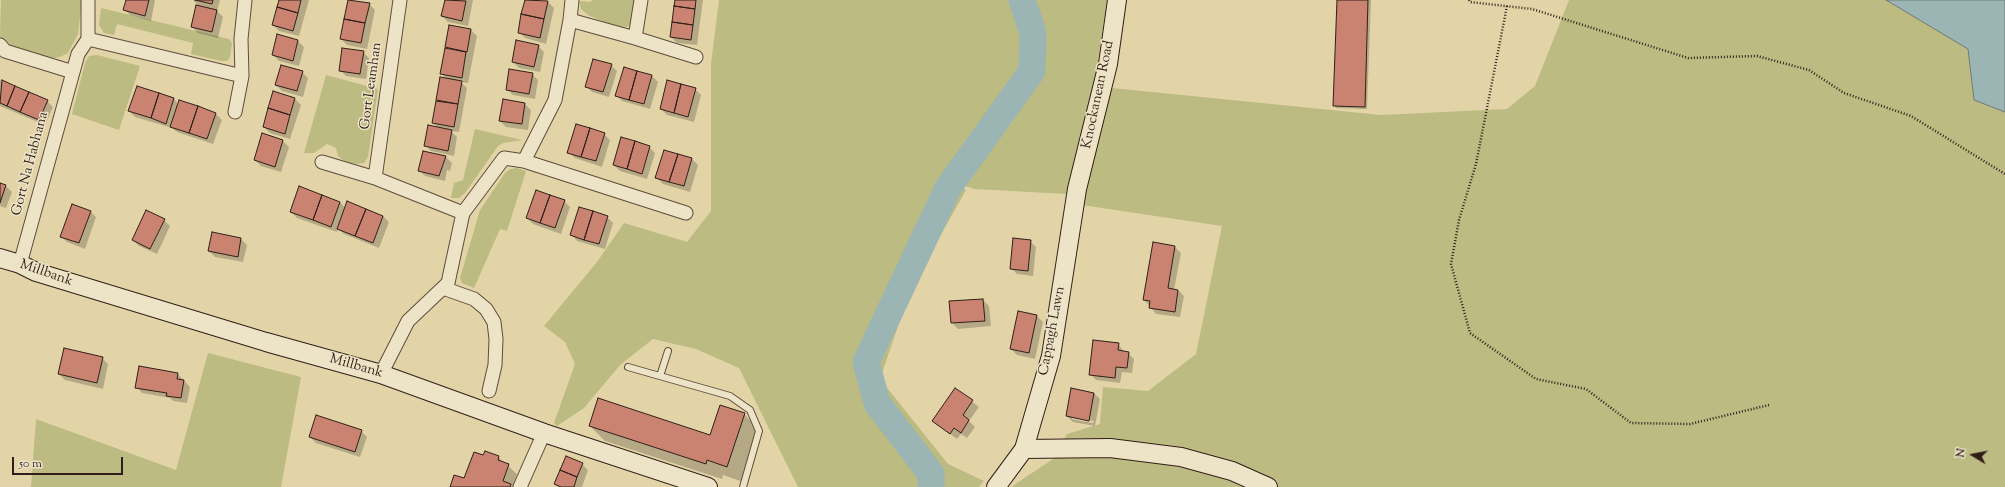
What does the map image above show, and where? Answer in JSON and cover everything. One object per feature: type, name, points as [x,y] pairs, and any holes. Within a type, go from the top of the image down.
[{"type":"street","points":[[88,0],[88,40],[242,76]]},
{"type":"street","points":[[235,112],[242,76],[242,39],[245,0]]},
{"type":"street","name":"Gort Leamhan","points":[[375,178],[400,0]]},
{"type":"street","points":[[524,161],[555,100],[570,20],[572,0]]},
{"type":"street","points":[[635,38],[641,0]]},
{"type":"street","name":"Knockanean Road","points":[[1077,189],[1108,64],[1117,0]]},
{"type":"street","points":[[570,20],[696,57]]},
{"type":"street","name":"Gort Na Habhana","points":[[20,264],[78,54],[88,40]]},
{"type":"street","points":[[0,45],[5,51],[73,72]]},
{"type":"street","points":[[381,374],[408,321],[448,283],[463,213],[504,158],[524,161],[686,213]]},
{"type":"street","points":[[322,162],[375,178],[463,213]]},
{"type":"street","name":"Cappagh Lawn","points":[[996,487],[1024,449],[1051,356],[1077,189]]},
{"type":"street","name":"Millbank","points":[[0,258],[20,264],[36,272],[266,342],[381,374],[544,433],[708,487]]},
{"type":"street","points":[[443,288],[474,299],[486,309],[494,322],[496,339],[495,364],[489,391]]},
{"type":"street","points":[[520,487],[544,433]]},
{"type":"street","points":[[1024,449],[1110,448],[1181,458],[1232,471],[1268,487]]},
{"type":"lane","points":[[660,376],[668,351]]},
{"type":"lane","points":[[628,367],[730,396],[750,410],[759,431],[743,487]]},
{"type":"path","points":[[1469,0],[1470,2],[1539,10],[1688,58],[1757,56],[1809,70],[1844,93],[1911,116],[2005,174]]},
{"type":"path","points":[[1507,6],[1476,164],[1459,220],[1451,264],[1470,333],[1536,379],[1586,389],[1631,423],[1690,424],[1769,405]]},
{"type":"green space","points":[[1,0],[82,0],[78,34],[68,53],[60,57],[50,59],[7,44],[0,37]]},
{"type":"green space","points":[[592,0],[634,0],[634,21],[627,27],[615,27],[588,15],[581,9],[579,1],[591,2]]},
{"type":"green space","points":[[719,0],[1107,0],[1095,80],[1067,194],[974,189],[946,179],[966,190],[911,288],[880,379],[948,464],[984,481],[979,487],[798,487],[739,368],[696,349],[653,339],[620,365],[584,408],[557,426],[554,423],[575,364],[565,342],[544,326],[597,262],[624,223],[687,242],[711,211],[711,64]]},
{"type":"green space","points":[[1569,0],[1886,0],[1968,49],[1974,100],[2005,112],[2005,487],[1011,487],[1053,459],[1067,434],[1100,424],[1103,387],[1148,391],[1196,354],[1222,226],[1082,205],[1095,141],[1112,88],[1381,115],[1507,109],[1535,86]]},
{"type":"green space","points":[[101,8],[229,39],[232,43],[230,57],[227,61],[221,61],[191,54],[193,43],[117,24],[114,35],[104,33],[99,25]]},
{"type":"green space","points":[[97,55],[140,66],[119,130],[72,114],[85,63],[89,56]]},
{"type":"green space","points":[[326,75],[378,89],[368,157],[364,163],[355,164],[344,161],[338,156],[336,148],[327,144],[314,153],[304,153]]},
{"type":"green space","points":[[475,129],[522,140],[503,143],[498,146],[465,193],[459,198],[451,198],[454,183],[463,180]]},
{"type":"green space","points":[[517,168],[526,171],[507,231],[500,229],[474,288],[462,283],[460,278],[480,210],[505,173],[510,169]]},
{"type":"green space","points":[[208,353],[301,377],[281,487],[31,487],[36,419],[176,470]]},
{"type":"water","points":[[1886,0],[2005,0],[2005,112],[1974,100],[1968,49]]},
{"type":"building","points":[[126,0],[149,0],[145,16],[123,10]]},
{"type":"building","points":[[195,0],[213,0],[212,4]]},
{"type":"building","points":[[279,0],[301,0],[298,13],[277,7]]},
{"type":"building","points":[[348,0],[370,3],[365,23],[344,19]]},
{"type":"building","points":[[445,0],[466,1],[462,21],[441,16]]},
{"type":"building","points":[[525,0],[548,1],[544,19],[521,14]]},
{"type":"building","points":[[675,0],[696,0],[695,9],[674,6]]},
{"type":"building","points":[[1337,0],[1368,0],[1365,107],[1333,106]]},
{"type":"building","points":[[196,5],[217,10],[212,32],[191,27]]},
{"type":"building","points":[[674,6],[695,9],[693,25],[672,22]]},
{"type":"building","points":[[277,7],[298,13],[293,31],[272,25]]},
{"type":"building","points":[[521,14],[544,19],[540,38],[518,33]]},
{"type":"building","points":[[344,19],[365,23],[361,43],[340,39]]},
{"type":"building","points":[[672,22],[693,25],[691,40],[670,37]]},
{"type":"building","points":[[449,25],[471,29],[467,52],[445,47]]},
{"type":"building","points":[[277,34],[298,40],[293,61],[272,55]]},
{"type":"building","points":[[516,40],[539,45],[534,67],[512,62]]},
{"type":"building","points":[[342,48],[364,51],[360,74],[339,71]]},
{"type":"building","points":[[445,48],[466,52],[462,78],[440,74]]},
{"type":"building","points":[[593,59],[612,64],[603,92],[585,87]]},
{"type":"building","points":[[281,65],[303,71],[297,91],[275,85]]},
{"type":"building","points":[[624,67],[637,71],[629,100],[615,96]]},
{"type":"building","points":[[509,69],[533,73],[529,94],[506,90]]},
{"type":"building","points":[[637,71],[652,75],[644,104],[629,100]]},
{"type":"building","points":[[440,77],[462,81],[458,104],[436,100]]},
{"type":"building","points":[[2,80],[15,86],[7,106],[0,103]]},
{"type":"building","points":[[667,80],[681,84],[674,113],[660,109]]},
{"type":"building","points":[[681,84],[696,88],[688,117],[674,113]]},
{"type":"building","points":[[15,86],[29,92],[20,112],[7,106]]},
{"type":"building","points":[[137,86],[159,93],[151,118],[128,111]]},
{"type":"building","points":[[273,91],[295,98],[290,115],[268,108]]},
{"type":"building","points":[[29,92],[48,100],[39,120],[20,112]]},
{"type":"building","points":[[159,93],[174,98],[166,124],[151,118]]},
{"type":"building","points":[[503,99],[525,103],[522,124],[499,121]]},
{"type":"building","points":[[179,100],[198,106],[189,133],[170,127]]},
{"type":"building","points":[[436,101],[458,104],[454,127],[432,123]]},
{"type":"building","points":[[198,106],[216,113],[207,139],[189,133]]},
{"type":"building","points":[[268,108],[290,115],[285,134],[263,127]]},
{"type":"building","points":[[576,124],[590,128],[581,157],[567,153]]},
{"type":"building","points":[[428,125],[452,130],[448,151],[424,146]]},
{"type":"building","points":[[590,128],[605,133],[596,161],[581,157]]},
{"type":"building","points":[[262,133],[283,140],[275,167],[254,160]]},
{"type":"building","points":[[621,137],[635,141],[627,169],[613,165]]},
{"type":"building","points":[[635,141],[650,146],[642,174],[627,169]]},
{"type":"building","points":[[664,150],[678,154],[669,182],[655,178]]},
{"type":"building","points":[[423,151],[446,156],[439,176],[418,171]]},
{"type":"building","points":[[678,154],[692,158],[684,186],[669,182]]},
{"type":"building","points":[[0,183],[6,185],[0,203]]},
{"type":"building","points":[[299,186],[322,195],[313,220],[290,212]]},
{"type":"building","points":[[536,190],[550,195],[540,223],[526,218]]},
{"type":"building","points":[[322,195],[340,202],[331,227],[313,220]]},
{"type":"building","points":[[550,195],[565,200],[555,228],[540,223]]},
{"type":"building","points":[[347,201],[366,209],[355,236],[337,229]]},
{"type":"building","points":[[72,204],[91,211],[79,243],[60,237]]},
{"type":"building","points":[[579,207],[593,211],[584,240],[570,235]]},
{"type":"building","points":[[366,209],[383,216],[373,243],[355,236]]},
{"type":"building","points":[[146,210],[165,219],[150,249],[132,240]]},
{"type":"building","points":[[593,211],[608,216],[599,244],[584,240]]},
{"type":"building","points":[[212,232],[241,238],[238,257],[208,251]]},
{"type":"building","points":[[1013,238],[1031,240],[1028,271],[1010,269]]},
{"type":"building","points":[[1153,242],[1175,246],[1168,288],[1178,290],[1175,312],[1149,308],[1150,301],[1143,300]]},
{"type":"building","points":[[983,299],[985,321],[951,323],[949,301]]},
{"type":"building","points":[[1018,311],[1037,315],[1029,353],[1010,349]]},
{"type":"building","points":[[1093,340],[1119,343],[1118,350],[1129,352],[1127,368],[1116,367],[1115,378],[1089,375]]},
{"type":"building","points":[[64,348],[103,357],[97,383],[58,374]]},
{"type":"building","points":[[139,366],[178,373],[177,379],[184,380],[181,398],[166,396],[167,393],[135,388]]},
{"type":"building","points":[[955,388],[973,400],[963,415],[969,420],[961,433],[954,428],[950,434],[932,421]]},
{"type":"building","points":[[1071,388],[1094,393],[1089,421],[1066,416]]},
{"type":"building","points":[[598,398],[710,435],[720,405],[745,413],[727,467],[707,460],[706,464],[589,426]]},
{"type":"building","points":[[316,415],[362,430],[355,452],[309,437]]},
{"type":"building","points":[[485,451],[499,456],[498,460],[509,464],[503,481],[511,484],[510,487],[450,487],[454,475],[464,478],[474,452],[483,455]]},
{"type":"building","points":[[566,456],[583,463],[577,477],[560,470]]},
{"type":"building","points":[[560,470],[577,477],[574,487],[561,487],[554,484]]},
{"type":"waterway","points":[[931,487],[931,474],[877,403],[866,362],[948,188],[1032,71],[1033,33],[1022,0]]}]
